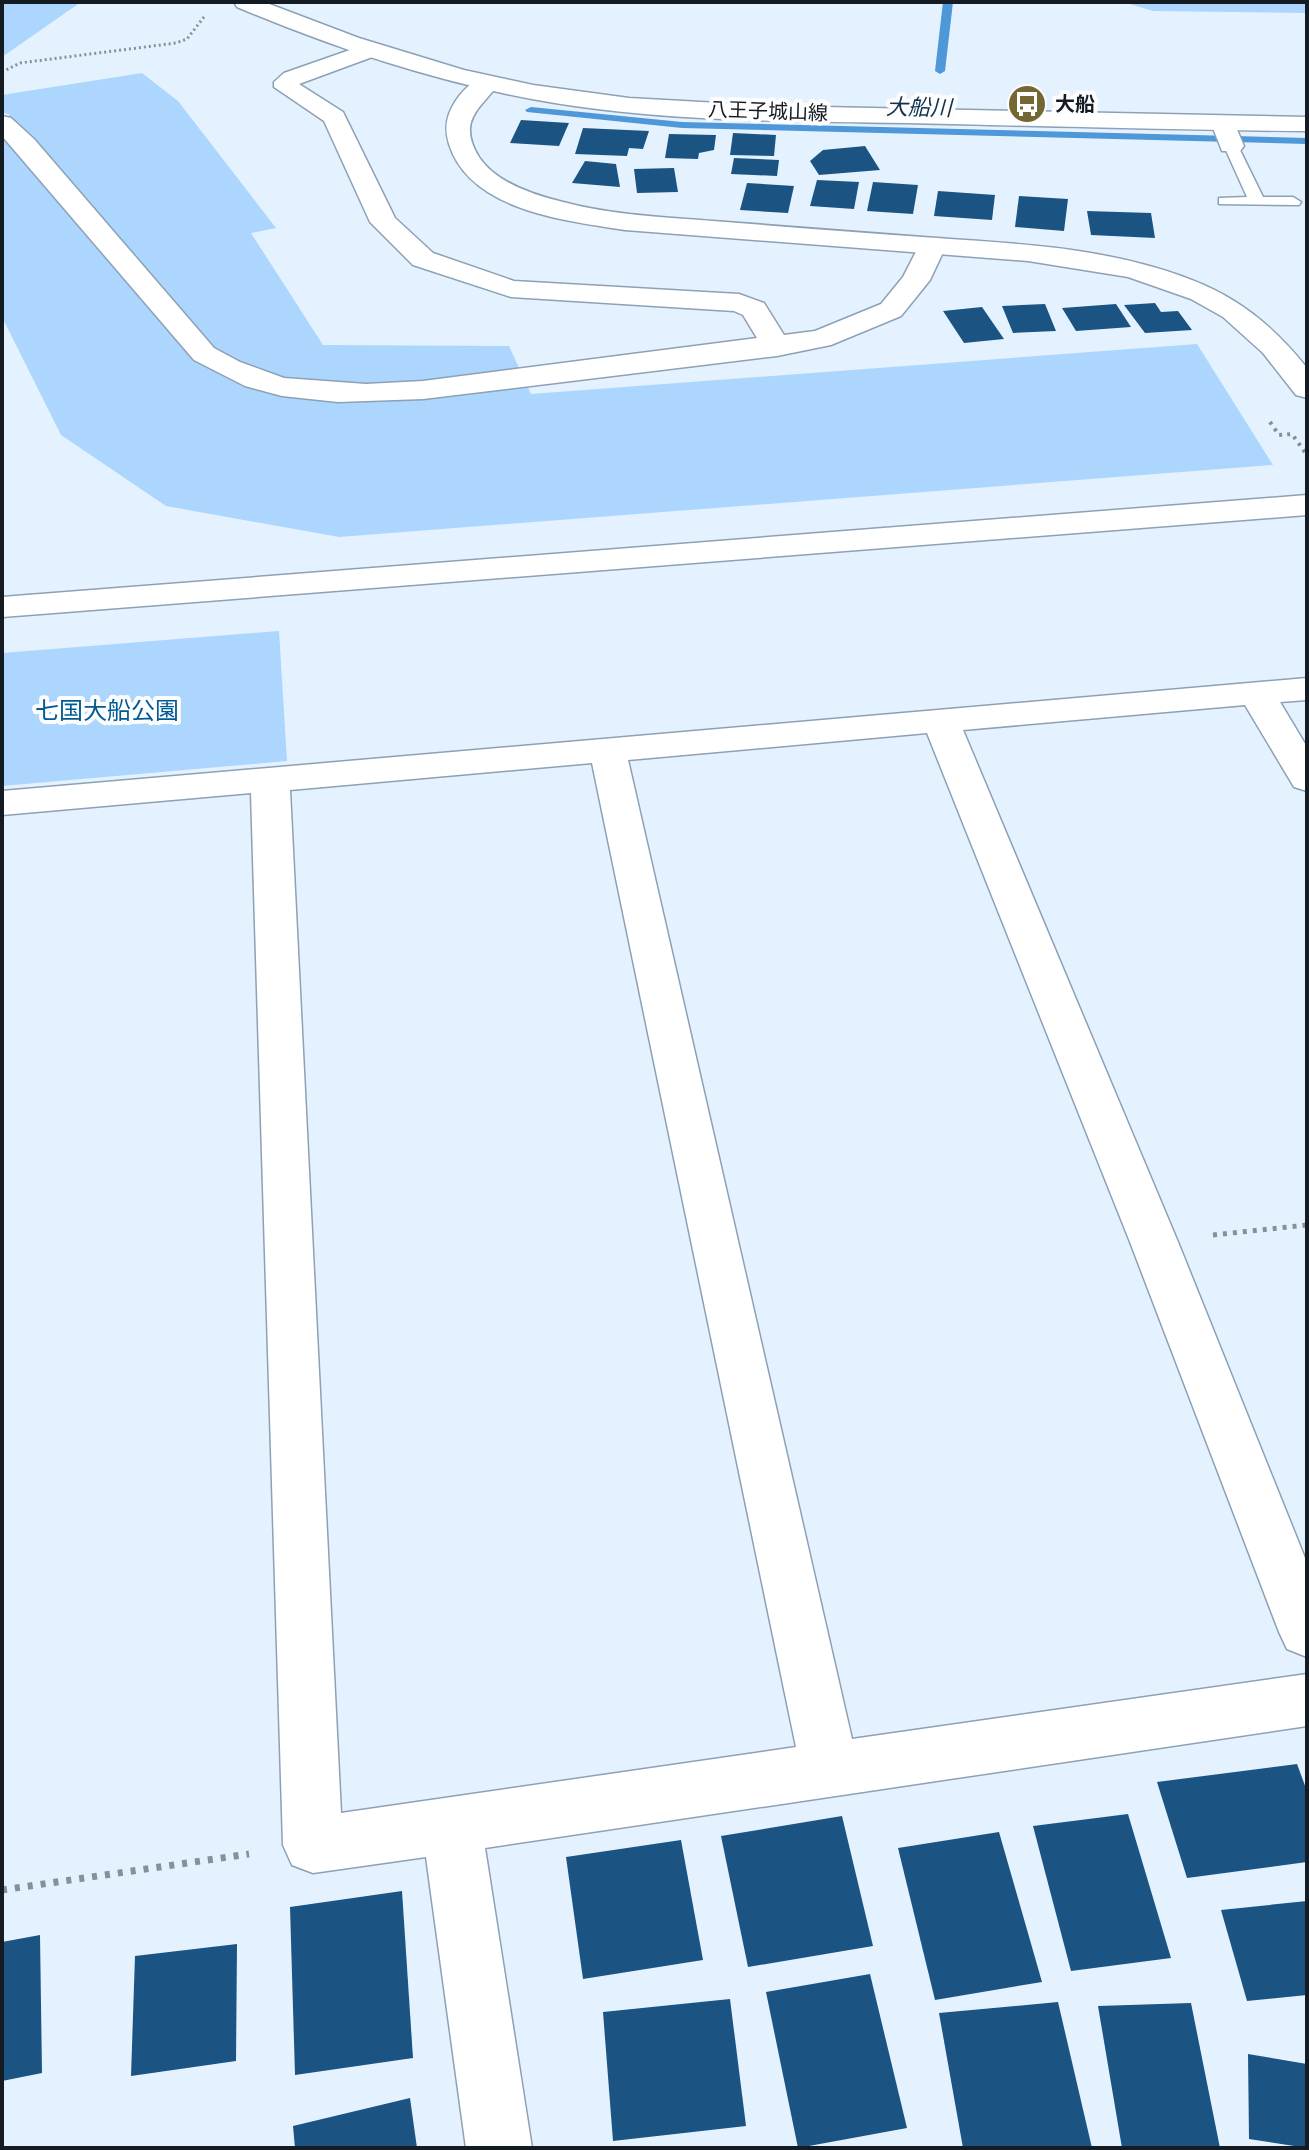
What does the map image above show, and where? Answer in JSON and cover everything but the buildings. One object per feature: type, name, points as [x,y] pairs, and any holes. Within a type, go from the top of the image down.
[{"type":"street","name":"八王子城山線","points":[[245,2],[367,51],[487,83],[547,94],[659,107],[1227,135],[1307,124]]},
{"type":"street","points":[[367,51],[292,78],[286,82],[286,87],[334,117],[383,222],[423,259],[511,289],[728,301],[747,305],[754,309],[777,347]]},
{"type":"street","points":[[487,83],[464,106],[458,132],[461,148],[469,164],[485,177],[531,202],[571,214],[625,222],[1094,261],[1132,269],[1202,293],[1227,307],[1274,344],[1307,389]]},
{"type":"street","points":[[2,123],[25,144],[204,354],[220,364],[268,383],[298,391],[373,394],[777,347],[821,339],[891,310],[916,280],[932,246]]},
{"type":"street","points":[[2,607],[1307,505]]},
{"type":"street","points":[[2,803],[1307,689]]},
{"type":"street","points":[[1257,694],[1307,779]]},
{"type":"street","points":[[941,722],[1154,1242],[1307,1632]]},
{"type":"street","points":[[608,752],[830,1770]]},
{"type":"street","points":[[270,780],[313,1845],[1307,1700]]},
{"type":"street","points":[[452,1827],[499,2148]]},
{"type":"lane","points":[[1227,135],[1257,201]]},
{"type":"lane","points":[[1225,201],[1293,202]]},
{"type":"path","points":[[2,72],[20,63],[176,43],[187,39],[200,19],[208,15]]},
{"type":"path","points":[[1154,1242],[1307,1225]]},
{"type":"path","points":[[2,1890],[313,1845]]},
{"type":"green space","points":[[2,2],[81,2],[2,57]]},
{"type":"green space","points":[[1123,2],[1307,2],[1307,13],[1153,11]]},
{"type":"green space","points":[[142,73],[178,101],[276,228],[251,233],[323,345],[509,346],[531,394],[1197,344],[1273,465],[339,537],[166,506],[61,435],[2,317],[2,118],[10,115],[2,112],[2,95]]},
{"type":"green space","name":"七国大船公園","points":[[279,631],[287,761],[2,786],[2,653]]},
{"type":"waterway","points":[[940,71],[948,2]]},
{"type":"waterway","name":"大船川","points":[[531,110],[682,125],[1307,141]]},
{"type":"place","name":"大船","points":[[1027,104]]}]
